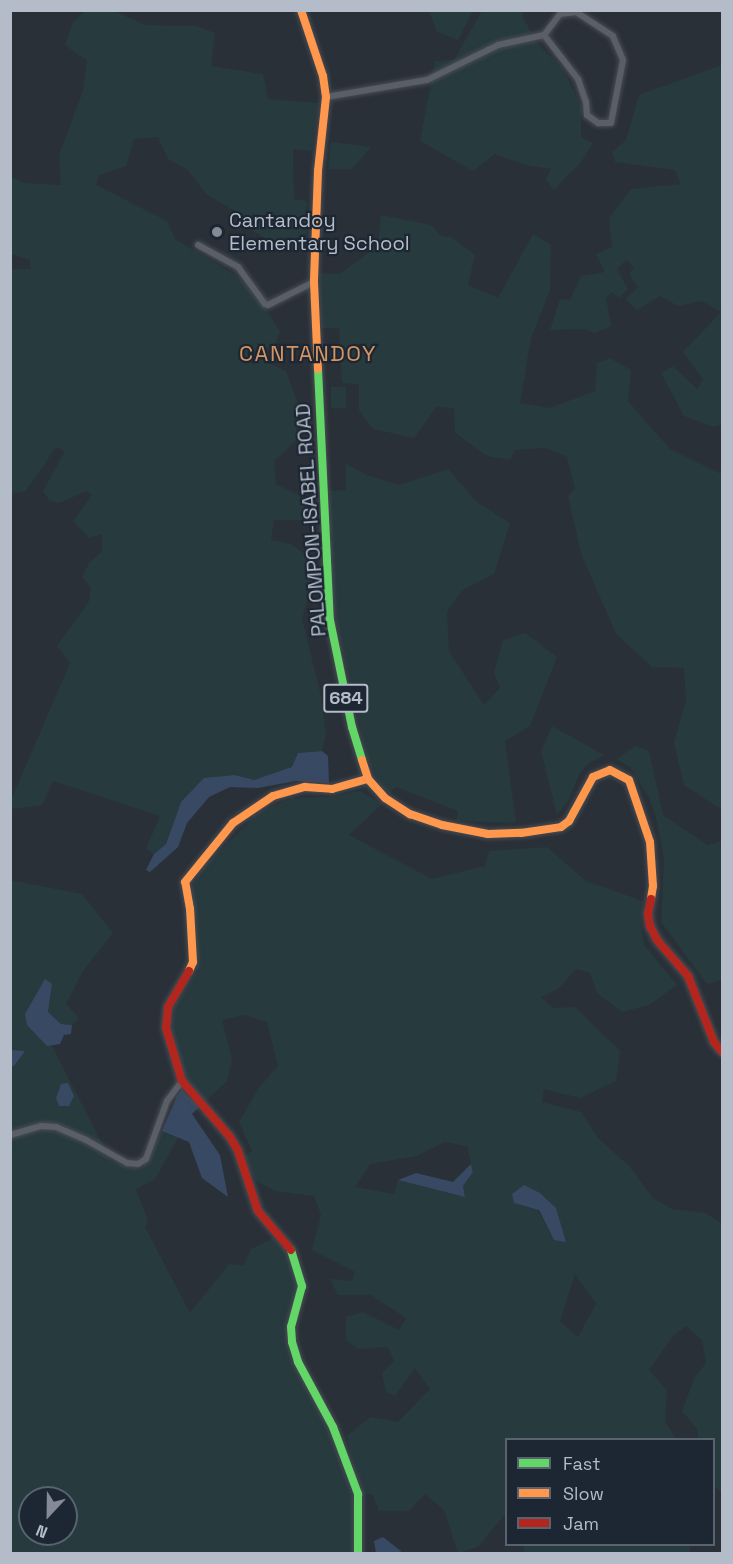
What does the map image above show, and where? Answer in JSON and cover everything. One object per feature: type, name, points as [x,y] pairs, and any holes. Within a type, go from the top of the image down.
[{"type":"main road","name":"PALOMPON-ISABEL ROAD","points":[[301,10],[323,76],[326,97],[318,171],[314,282],[330,620],[352,727],[368,779],[385,798],[410,814],[442,825],[488,834],[521,833],[561,827],[568,821],[593,777],[610,770],[620,773],[629,780],[634,790],[650,842],[653,886],[648,914],[650,926],[657,940],[688,976],[714,1042],[723,1052]]},
{"type":"main road","points":[[358,1554],[360,1504],[358,1494],[333,1427],[298,1362],[292,1342],[291,1327],[302,1286],[294,1257],[282,1238],[258,1211],[238,1151],[230,1137],[189,1092],[182,1081],[166,1028],[168,1007],[175,992],[185,981],[193,962],[190,909],[185,882],[233,823],[255,806],[290,790],[305,787],[332,789],[368,779]]},
{"type":"street","points":[[326,97],[427,80],[498,45],[544,35],[560,14],[576,12],[614,36],[623,60],[611,123],[598,123],[586,115],[586,102],[578,79],[544,35]]},
{"type":"street","points":[[198,245],[238,267],[268,305],[314,282]]},
{"type":"street","points":[[10,1135],[41,1126],[56,1127],[86,1140],[127,1163],[138,1164],[146,1159],[167,1101],[182,1081]]},
{"type":"green space","points":[[525,10],[522,15],[536,42],[564,70],[581,107],[581,137],[593,143],[581,162],[554,190],[546,180],[551,169],[525,165],[495,154],[473,171],[420,141],[435,61],[454,60],[482,11]]},
{"type":"green space","points":[[86,11],[114,11],[145,25],[196,26],[215,33],[211,66],[263,74],[268,99],[319,103],[312,151],[293,149],[294,199],[307,201],[306,245],[284,251],[247,227],[249,219],[206,194],[188,170],[168,159],[158,137],[134,139],[126,166],[99,175],[96,185],[167,221],[175,239],[237,276],[264,305],[280,332],[274,347],[261,349],[261,359],[286,371],[298,404],[296,441],[274,461],[276,484],[299,495],[307,509],[303,520],[274,520],[271,540],[291,544],[308,556],[311,588],[302,619],[321,696],[326,734],[322,751],[298,753],[293,767],[254,780],[235,775],[181,802],[166,844],[154,854],[146,849],[160,816],[53,781],[42,805],[11,809],[11,800],[70,663],[57,646],[89,601],[91,587],[82,577],[89,563],[102,551],[102,534],[89,538],[73,521],[92,495],[87,491],[59,503],[49,500],[43,491],[65,451],[56,447],[26,491],[11,493],[11,269],[31,269],[30,260],[11,254],[10,176],[24,183],[61,185],[59,155],[83,91],[87,61],[65,45],[73,22]]},
{"type":"green space","points":[[429,11],[473,11],[458,40],[437,32]]},
{"type":"green space","points":[[722,65],[722,424],[714,427],[684,416],[661,373],[673,366],[697,389],[703,379],[683,352],[721,312],[702,301],[678,306],[660,296],[637,310],[626,299],[638,287],[629,274],[634,267],[626,260],[617,269],[628,289],[619,298],[612,292],[606,298],[611,326],[595,333],[584,329],[550,330],[560,299],[570,300],[581,276],[605,272],[596,254],[612,247],[609,218],[631,189],[681,184],[675,170],[615,162],[612,152],[626,140],[639,95]]},
{"type":"green space","points":[[331,142],[371,147],[352,169],[328,169]]},
{"type":"green space","points":[[381,215],[431,225],[441,236],[451,237],[475,255],[468,285],[498,298],[533,234],[551,245],[550,290],[531,338],[520,403],[550,408],[595,391],[597,363],[610,358],[631,370],[628,401],[670,449],[719,473],[722,470],[722,810],[684,785],[674,743],[686,701],[684,668],[652,667],[616,634],[581,553],[568,496],[575,489],[567,457],[546,448],[515,450],[510,460],[487,456],[455,433],[454,408],[436,407],[414,438],[373,429],[359,410],[359,384],[342,383],[339,328],[321,328],[319,273],[340,274],[378,246]]},
{"type":"green space","points":[[331,387],[346,387],[346,408],[331,408]]},
{"type":"green space","points":[[346,464],[367,475],[399,485],[448,469],[477,502],[510,523],[494,574],[461,591],[447,612],[449,651],[484,705],[500,688],[494,673],[503,640],[525,633],[557,657],[530,726],[505,741],[516,823],[456,821],[458,811],[396,787],[390,794],[382,788],[368,761],[336,620],[332,589],[329,491],[346,490]]},
{"type":"green space","points":[[552,726],[604,755],[589,763],[580,773],[567,803],[557,815],[541,751]]},
{"type":"green space","points":[[636,746],[649,751],[663,815],[707,845],[722,841],[722,980],[707,984],[661,922],[664,859],[656,817],[649,798],[630,767],[616,759]]},
{"type":"green space","points":[[360,791],[382,804],[349,835],[432,879],[485,866],[489,851],[547,847],[586,881],[643,901],[641,923],[644,945],[677,985],[649,1005],[622,1012],[597,993],[590,973],[576,969],[558,989],[541,997],[553,1008],[575,1007],[620,1051],[616,1081],[580,1098],[544,1089],[542,1102],[581,1112],[598,1138],[629,1166],[653,1198],[672,1209],[706,1213],[722,1224],[722,1493],[715,1486],[715,1438],[698,1438],[697,1429],[682,1411],[695,1377],[706,1363],[702,1340],[686,1326],[672,1337],[649,1370],[667,1390],[665,1421],[675,1438],[505,1438],[505,1514],[478,1547],[458,1553],[444,1510],[425,1494],[409,1511],[379,1511],[372,1494],[361,1494],[346,1436],[371,1417],[398,1422],[430,1389],[415,1368],[395,1396],[386,1392],[382,1373],[394,1361],[388,1347],[358,1349],[346,1340],[346,1317],[363,1312],[399,1330],[406,1318],[371,1295],[338,1295],[330,1279],[352,1281],[355,1272],[312,1250],[321,1215],[314,1196],[275,1191],[256,1181],[244,1156],[252,1151],[239,1122],[258,1089],[278,1066],[267,1022],[244,1015],[222,1020],[232,1059],[227,1081],[205,1102],[187,1080],[172,1030],[175,1006],[197,972],[192,888],[200,871],[259,812],[292,798],[330,797]],"holes":[[[444,1142],[467,1146],[473,1172],[463,1186],[465,1197],[398,1180],[394,1194],[355,1187],[370,1164],[417,1156]],[[524,1185],[540,1193],[556,1208],[554,1240]],[[575,1274],[596,1304],[578,1337],[560,1322]]]},
{"type":"green space","points":[[10,880],[82,894],[113,933],[83,971],[66,1004],[79,1018],[72,1025],[61,1024],[48,1012],[52,984],[31,1005],[111,1161],[141,1170],[162,1131],[178,1138],[155,1179],[136,1189],[148,1221],[145,1227],[190,1313],[229,1264],[244,1265],[251,1249],[273,1238],[288,1252],[299,1283],[287,1326],[290,1355],[333,1431],[354,1502],[354,1553],[11,1553]]},
{"type":"green space","points":[[524,1546],[690,1546],[690,1554],[524,1554]]},
{"type":"water","points":[[322,751],[328,756],[329,783],[296,781],[258,788],[230,787],[209,797],[187,823],[178,847],[150,872],[146,870],[154,854],[166,844],[181,802],[204,778],[235,775],[254,780],[292,767],[298,753]]},
{"type":"water","points":[[45,979],[52,984],[48,1012],[61,1024],[72,1025],[71,1034],[64,1035],[60,1044],[47,1046],[27,1025],[25,1014]]},
{"type":"water","points":[[11,1050],[25,1051],[14,1066],[11,1066]]},
{"type":"water","points":[[68,1083],[74,1096],[69,1106],[59,1106],[56,1098],[61,1084]]},
{"type":"water","points":[[182,1090],[199,1107],[192,1114],[220,1155],[228,1197],[202,1178],[189,1142],[162,1131],[177,1096]]},
{"type":"water","points":[[471,1164],[473,1172],[463,1186],[465,1197],[398,1180],[416,1173],[453,1182]]},
{"type":"water","points":[[524,1185],[540,1193],[556,1208],[566,1242],[554,1240],[539,1210],[514,1203],[512,1194]]},
{"type":"water","points":[[383,1537],[401,1551],[400,1553],[376,1553],[374,1541]]},
{"type":"traffic: fast","points":[[318,369],[330,620],[352,727],[362,760]]},
{"type":"traffic: fast","points":[[291,1250],[302,1286],[291,1327],[292,1342],[298,1362],[333,1427],[358,1494],[358,1554]]},
{"type":"traffic: slow","points":[[301,10],[323,76],[326,97],[318,171],[314,282],[318,369]]},
{"type":"traffic: slow","points":[[362,760],[368,779],[385,798],[410,814],[442,825],[488,834],[521,833],[561,827],[569,821],[593,777],[610,770],[629,780],[650,842],[653,886],[651,899]]},
{"type":"traffic: slow","points":[[189,971],[193,962],[190,909],[185,882],[233,823],[273,796],[305,787],[332,789],[368,779]]},
{"type":"traffic: jam","points":[[651,899],[648,914],[650,926],[657,940],[688,976],[714,1042],[722,1052]]},
{"type":"traffic: jam","points":[[189,971],[168,1007],[166,1028],[182,1081],[230,1137],[238,1151],[258,1211],[291,1250]]},
{"type":"place","name":"Cantandoy Elementary School","points":[[217,232]]},
{"type":"district","name":"CANTANDOY","points":[[308,354]]}]
